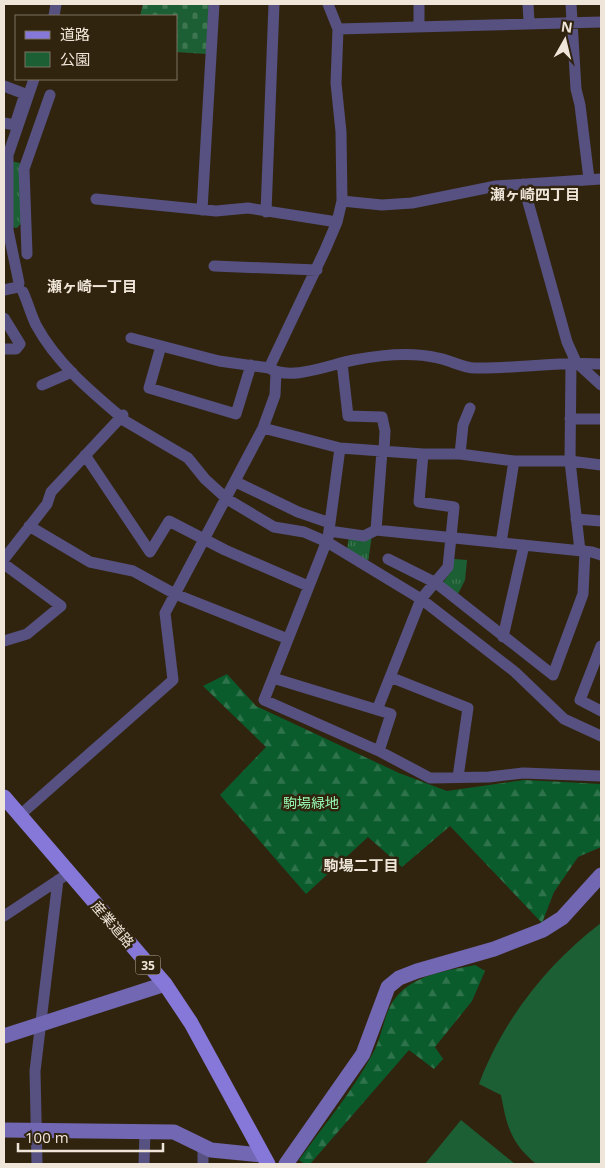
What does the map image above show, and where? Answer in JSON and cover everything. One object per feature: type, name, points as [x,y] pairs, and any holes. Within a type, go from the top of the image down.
[{"type":"main road","name":"産業道路","points":[[4,797],[20,815],[64,876],[165,984],[191,1024],[265,1159]]},
{"type":"street","points":[[202,210],[214,4]]},
{"type":"street","points":[[266,212],[274,4]]},
{"type":"street","points":[[20,815],[173,680],[164,613],[227,499],[263,428],[275,395],[272,370],[337,222],[342,201],[341,132],[336,82],[338,29],[328,4]]},
{"type":"street","points":[[419,4],[419,27]]},
{"type":"street","points":[[528,4],[529,22]]},
{"type":"street","points":[[571,4],[576,89],[580,105],[589,178]]},
{"type":"street","points":[[338,29],[529,22],[601,22]]},
{"type":"street","points":[[34,80],[6,157],[6,230],[21,290],[36,325],[72,372],[83,385],[121,417],[188,458],[205,479],[227,499],[274,527],[304,532],[329,532],[364,536],[376,530],[582,551],[601,555]]},
{"type":"street","points":[[4,86],[25,94],[14,125],[4,123]]},
{"type":"street","points":[[27,254],[24,229],[26,164],[50,94]]},
{"type":"street","points":[[6,157],[26,164]]},
{"type":"street","points":[[342,201],[382,205],[412,204],[496,186],[589,178],[601,179]]},
{"type":"street","points":[[388,559],[436,583],[553,675],[583,594],[582,551],[576,519],[570,461],[573,362],[523,184]]},
{"type":"street","points":[[96,199],[202,210],[248,208],[337,222]]},
{"type":"street","points":[[6,230],[24,229]]},
{"type":"street","points":[[214,266],[317,270]]},
{"type":"street","points":[[4,290],[21,290]]},
{"type":"street","points":[[4,318],[20,344],[16,350],[4,349]]},
{"type":"street","points":[[131,338],[219,361],[272,370],[309,372],[342,363],[399,356],[438,357],[473,368],[573,362],[601,364]]},
{"type":"street","points":[[161,346],[149,388],[236,414],[251,365]]},
{"type":"street","points":[[573,362],[601,385]]},
{"type":"street","points":[[342,363],[348,416],[382,417],[385,431],[376,530]]},
{"type":"street","points":[[42,385],[72,372]]},
{"type":"street","points":[[460,454],[462,425],[470,408]]},
{"type":"street","points":[[4,559],[47,504],[51,492],[121,417]]},
{"type":"street","points":[[570,419],[601,419]]},
{"type":"street","points":[[263,428],[340,448],[423,454],[460,454],[514,461],[570,461],[601,465]]},
{"type":"street","points":[[340,448],[329,532],[264,700],[379,751],[430,778],[523,774],[601,776]]},
{"type":"street","points":[[377,710],[421,599],[448,567],[454,507],[419,502],[423,454]]},
{"type":"street","points":[[85,455],[150,552],[169,521],[205,540],[308,586]]},
{"type":"street","points":[[501,543],[514,461]]},
{"type":"street","points":[[236,482],[298,512],[329,532],[421,599],[515,672],[564,719],[601,736]]},
{"type":"street","points":[[576,519],[601,521]]},
{"type":"street","points":[[29,526],[90,562],[133,571],[175,594],[288,638]]},
{"type":"street","points":[[503,637],[524,545]]},
{"type":"street","points":[[4,564],[61,606],[27,634],[4,641]]},
{"type":"street","points":[[601,646],[580,700],[601,711]]},
{"type":"street","points":[[390,677],[468,708],[458,777]]},
{"type":"street","points":[[273,678],[390,714],[379,751]]},
{"type":"street","points":[[286,1164],[363,1054],[388,987],[399,978],[416,971],[494,950],[543,930],[562,918],[601,874]]},
{"type":"street","points":[[4,916],[64,876]]},
{"type":"street","points":[[36,1164],[36,1071],[41,1024],[64,876]]},
{"type":"street","points":[[4,1036],[165,984]]},
{"type":"street","points":[[4,1130],[174,1132],[203,1147],[265,1159]]},
{"type":"street","points":[[144,1164],[145,1131]]},
{"type":"street","points":[[203,1147],[203,1164]]},
{"type":"green space","points":[[143,4],[210,4],[207,54],[178,52],[178,15],[140,15]]},
{"type":"green space","points":[[10,161],[20,163],[22,222],[17,228],[10,227]]},
{"type":"green space","points":[[372,535],[368,562],[347,550],[349,536]]},
{"type":"green space","points":[[454,559],[467,560],[465,580],[457,596],[442,584],[452,570]]},
{"type":"green space","name":"駒場緑地","points":[[227,674],[256,706],[399,773],[447,791],[524,780],[601,784],[601,847],[578,857],[554,892],[542,923],[450,826],[402,867],[368,837],[306,894],[220,795],[266,747],[203,686]]},
{"type":"green space","points":[[601,923],[601,1164],[536,1164],[521,1149],[511,1134],[501,1095],[479,1084],[501,1038],[529,995],[563,956]]},
{"type":"green space","points":[[475,965],[485,971],[472,1001],[435,1047],[443,1059],[434,1069],[409,1050],[310,1164],[305,1164],[299,1160],[365,1067],[377,1045],[388,1011],[397,996],[420,979]]},
{"type":"green space","points":[[461,1120],[515,1164],[425,1164]]},
{"type":"district","name":"瀬ヶ崎四丁目","points":[[535,194]]},
{"type":"district","name":"瀬ヶ崎一丁目","points":[[92,286]]},
{"type":"district","name":"駒場二丁目","points":[[361,865]]}]
